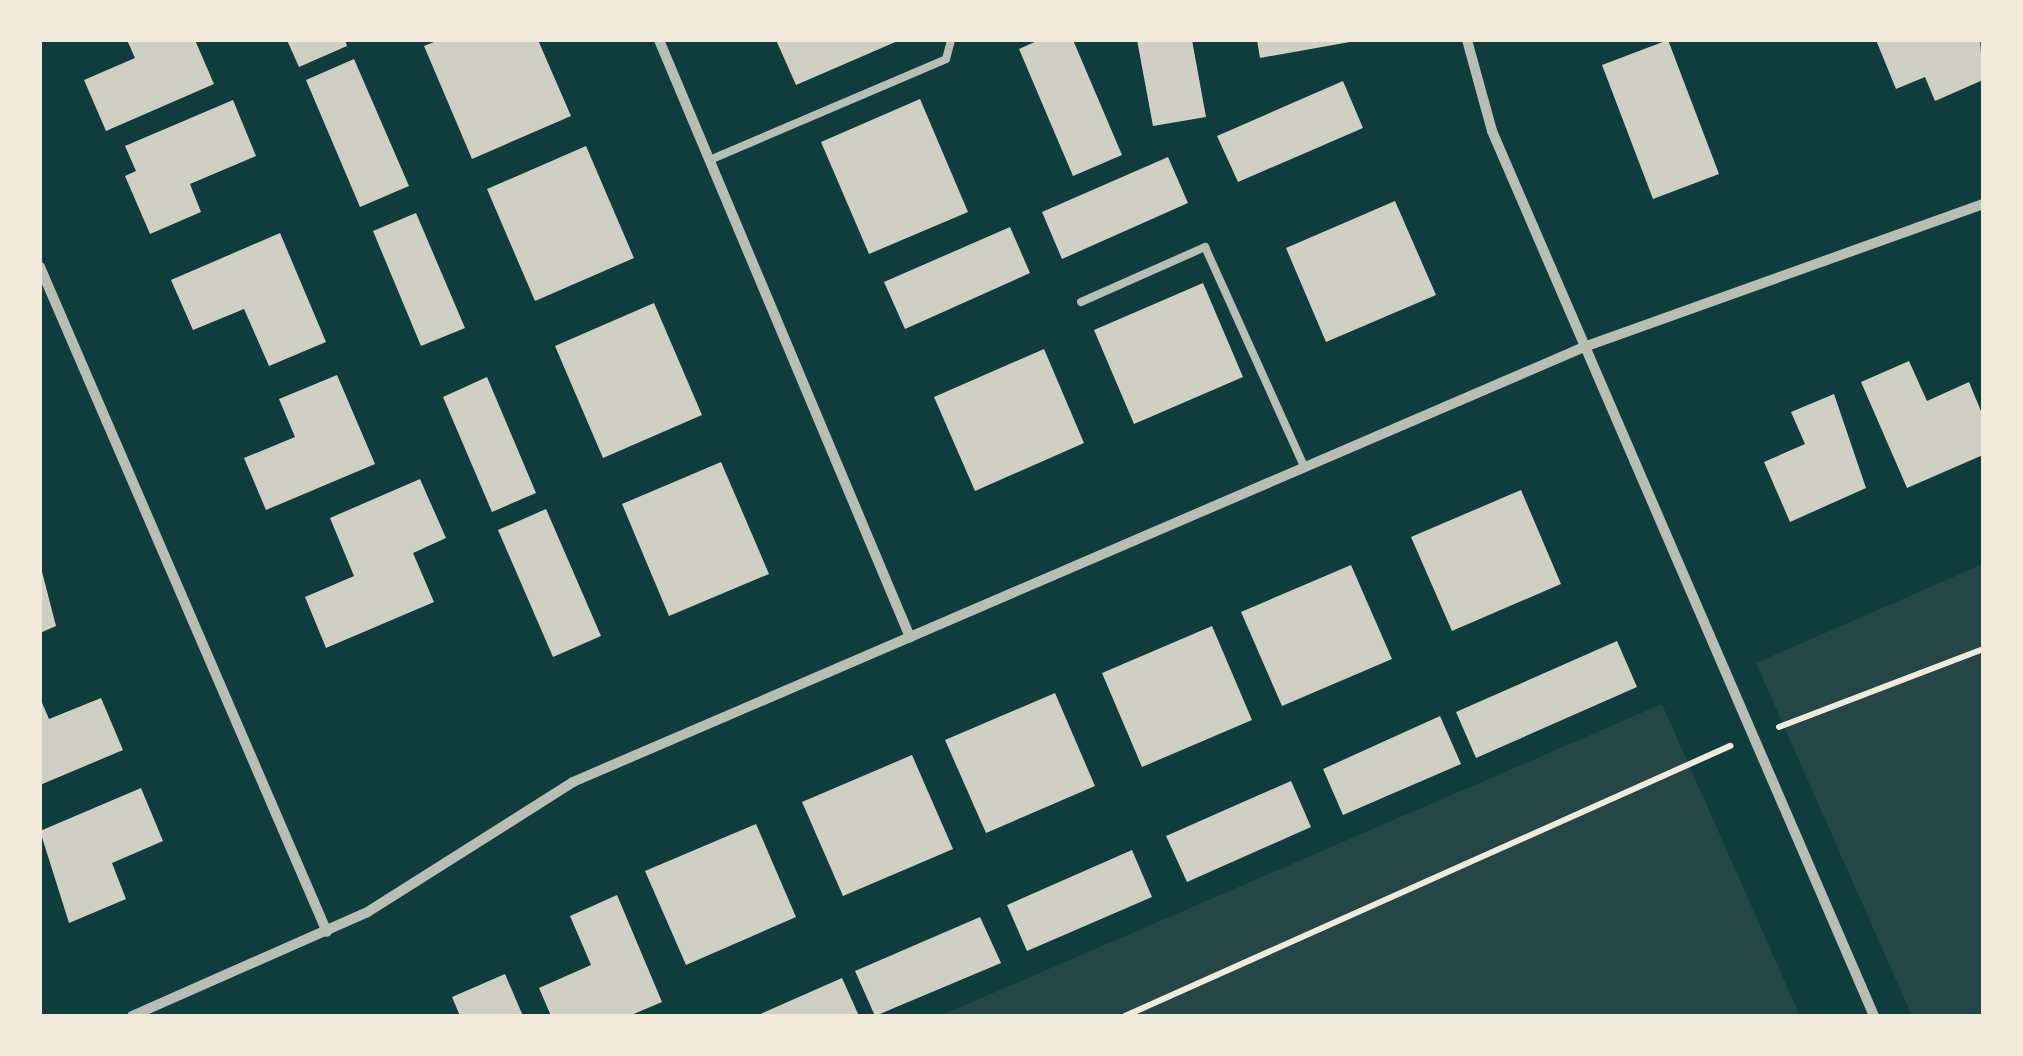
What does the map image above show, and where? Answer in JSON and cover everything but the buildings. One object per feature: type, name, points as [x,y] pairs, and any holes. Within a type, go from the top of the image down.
[{"type":"street","points":[[659,40],[910,637]]},
{"type":"street","points":[[1467,40],[1492,131],[1874,1016]]},
{"type":"street","points":[[132,1016],[327,932],[573,782],[1304,464],[1584,347],[1983,204]]},
{"type":"street","points":[[40,267],[327,932]]},
{"type":"lane","points":[[712,160],[946,59],[951,40]]},
{"type":"lane","points":[[1081,302],[1204,247],[1304,464]]},
{"type":"path","points":[[1125,1016],[1374,898],[1756,736],[1983,649]]},
{"type":"shaded area","points":[[1983,564],[1983,1013],[1912,1016],[1756,663]]},
{"type":"shaded area","points":[[1662,704],[1800,1016],[940,1016]]}]
